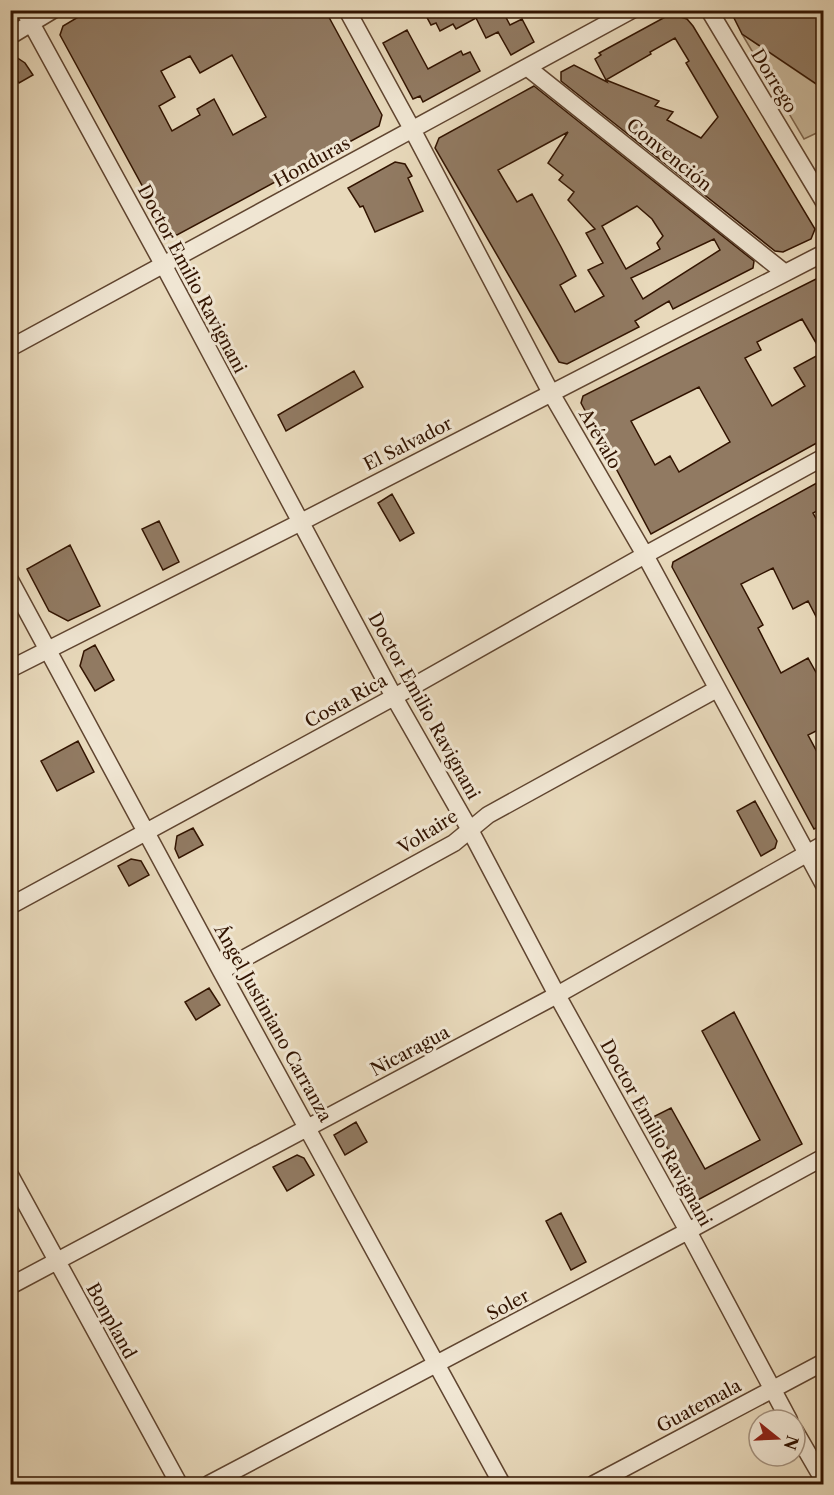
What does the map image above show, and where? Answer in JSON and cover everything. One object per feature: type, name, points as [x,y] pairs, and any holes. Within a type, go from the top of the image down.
[{"type":"street","points":[[10,36],[28,17],[53,10]]},
{"type":"street","name":"Arévalo","points":[[347,10],[551,393],[645,555],[824,885]]},
{"type":"street","name":"Honduras","points":[[10,348],[632,10]]},
{"type":"street","name":"Dorrego","points":[[709,10],[824,202]]},
{"type":"street","name":"Doctor Emilio Ravignani","points":[[28,17],[394,697],[470,830],[557,995],[688,1231],[782,1408]]},
{"type":"street","name":"Convención","points":[[528,68],[785,273]]},
{"type":"street","name":"El Salvador","points":[[10,669],[824,253]]},
{"type":"street","name":"Costa Rica","points":[[10,906],[394,697],[824,457]]},
{"type":"street","name":"Ángel Justiniano Carranza","points":[[10,580],[502,1485]]},
{"type":"street","name":"Voltaire","points":[[221,971],[454,843],[488,815],[717,689]]},
{"type":"street","name":"Nicaragua","points":[[10,1286],[557,995],[824,844]]},
{"type":"street","name":"Soler","points":[[209,1485],[824,1157]]},
{"type":"street","name":"Bonpland","points":[[10,1175],[179,1485]]},
{"type":"street","name":"Guatemala","points":[[594,1485],[824,1362]]},
{"type":"street","points":[[807,1452],[824,1481]]},
{"type":"shaded area","points":[[742,34],[823,89],[823,130],[804,139]]},
{"type":"building","points":[[90,10],[325,10],[382,115],[379,126],[177,235],[168,233],[60,35],[63,26]],"holes":[[[232,55],[266,117],[233,135],[214,99],[197,109],[200,115],[172,131],[159,106],[175,97],[161,71],[190,56],[200,73]]]},
{"type":"building","points":[[423,10],[502,10],[510,25],[522,19],[534,42],[511,55],[498,32],[486,38],[476,18],[456,29],[453,24],[440,31],[436,23],[431,25]]},
{"type":"building","points":[[730,10],[824,10],[824,89],[742,34]]},
{"type":"building","points":[[674,15],[687,19],[815,229],[811,239],[783,252],[775,251],[561,81],[561,72],[574,65],[607,82],[595,59],[601,55],[599,53],[667,16]],"holes":[[[675,38],[689,61],[686,63],[718,117],[701,138],[667,120],[673,112],[655,106],[659,101],[606,80]]]},
{"type":"building","points":[[407,30],[428,69],[461,51],[463,55],[470,52],[480,71],[423,102],[420,96],[413,99],[383,43]]},
{"type":"building","points":[[10,53],[25,63],[33,75],[19,83],[10,68]]},
{"type":"building","points":[[534,86],[754,261],[753,268],[673,309],[669,301],[635,321],[639,327],[567,364],[559,362],[435,148],[439,138]],"holes":[[[568,132],[548,163],[563,175],[559,180],[574,192],[568,200],[595,229],[586,233],[603,263],[588,270],[604,296],[575,312],[560,285],[576,276],[561,247],[532,194],[517,202],[498,170]],[[637,206],[652,219],[663,236],[657,243],[660,249],[626,269],[602,226]],[[714,239],[720,250],[643,299],[631,278]]]},
{"type":"building","points":[[395,162],[405,164],[412,176],[408,178],[423,211],[375,232],[363,206],[360,207],[348,188]]},
{"type":"building","points":[[824,275],[824,439],[651,534],[581,403],[583,396]],"holes":[[[802,319],[822,353],[794,368],[805,386],[772,406],[745,358],[761,350],[757,342]],[[699,387],[730,442],[679,472],[670,456],[655,465],[631,421]]]},
{"type":"building","points":[[354,371],[363,387],[286,431],[278,415]]},
{"type":"building","points":[[824,479],[824,507],[813,513],[824,533],[824,632],[808,601],[793,609],[773,568],[741,584],[763,625],[758,628],[781,673],[808,658],[817,674],[824,670],[824,727],[808,735],[824,765],[824,824],[814,829],[672,567],[673,562]]},
{"type":"building","points":[[392,494],[414,533],[400,541],[378,503]]},
{"type":"building","points":[[159,521],[179,562],[163,570],[142,529]]},
{"type":"building","points":[[70,545],[100,606],[68,621],[49,611],[27,569]]},
{"type":"building","points":[[95,645],[114,680],[95,691],[80,666],[84,651]]},
{"type":"building","points":[[78,741],[94,772],[57,791],[41,761]]},
{"type":"building","points":[[755,801],[777,841],[775,848],[761,856],[737,811]]},
{"type":"building","points":[[193,828],[203,845],[179,858],[175,849],[177,836]]},
{"type":"building","points":[[131,859],[141,861],[149,875],[129,886],[118,866]]},
{"type":"building","points":[[209,988],[220,1005],[196,1020],[185,1002]]},
{"type":"building","points":[[734,1012],[802,1144],[696,1201],[651,1118],[671,1108],[705,1169],[760,1140],[702,1031]]},
{"type":"building","points":[[356,1122],[367,1142],[345,1155],[334,1135]]},
{"type":"building","points":[[297,1155],[304,1158],[314,1175],[287,1191],[273,1167]]},
{"type":"building","points":[[561,1213],[586,1262],[571,1270],[546,1221]]}]
